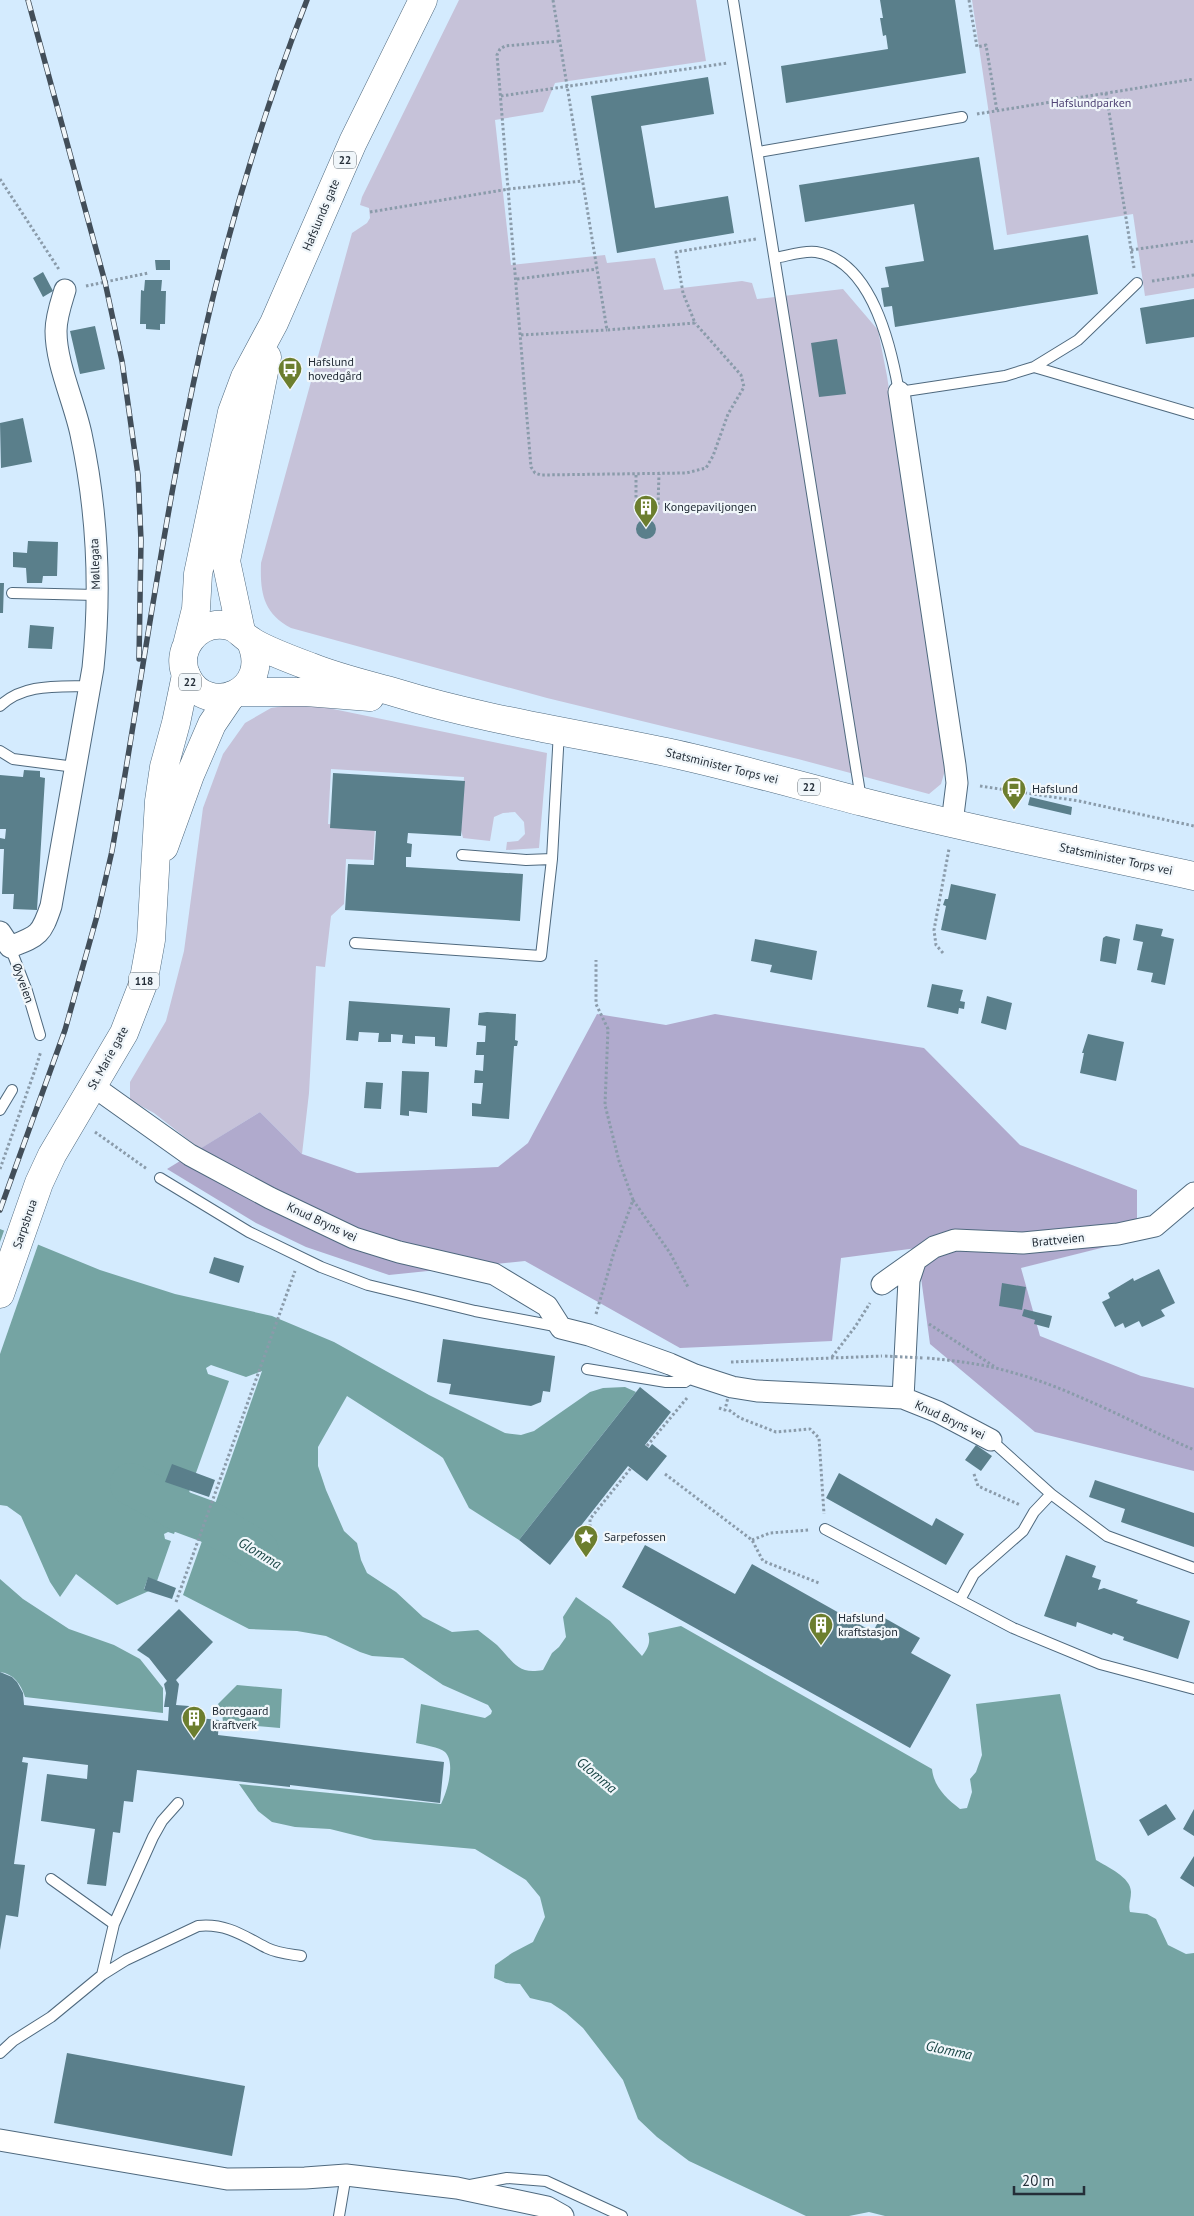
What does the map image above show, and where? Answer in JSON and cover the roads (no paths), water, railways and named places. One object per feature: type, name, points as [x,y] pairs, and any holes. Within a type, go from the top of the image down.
[{"type":"main road","name":"Hafslunds gate","points":[[187,645],[196,609],[198,574],[232,412],[245,377],[274,323],[353,142],[423,0]]},
{"type":"main road","name":"Hafslunds gate","points":[[245,636],[226,561],[274,323]]},
{"type":"main road","name":"22","points":[[210,626],[230,626],[245,636],[255,651],[256,662],[254,674],[248,684],[235,694],[210,697],[199,692],[186,675],[183,655],[187,645],[196,633],[210,626]]},
{"type":"main road","name":"Statsminister Torps vei","points":[[245,636],[312,668],[424,701],[678,755],[861,802],[950,833],[1194,876]]},
{"type":"main road","name":"St. Marie gate","points":[[39,1183],[52,1155],[124,1033],[143,984],[151,940],[159,801],[164,767],[186,675]]},
{"type":"main road","name":"Statsminister Torps vei","points":[[235,694],[306,692],[424,701]]},
{"type":"main road","name":"St. Marie gate","points":[[156,864],[212,724],[235,694]]},
{"type":"main road","name":"Sarpsbrua","points":[[0,1294],[39,1183]]},
{"type":"street","name":"Møllegata","points":[[5,940],[36,937],[44,926],[51,906],[90,686],[96,637],[97,563],[92,511],[81,434],[59,352],[56,331],[58,314],[65,290]]},
{"type":"street","points":[[899,392],[957,783],[950,833]]},
{"type":"street","name":"Knud Bryns vei","points":[[92,1086],[190,1155],[270,1198],[354,1238],[399,1252],[494,1274],[546,1306],[561,1328],[732,1386],[757,1391],[902,1398],[938,1412],[991,1440]]},
{"type":"street","name":"Brattveien","points":[[882,1284],[934,1247],[955,1240],[1023,1243],[1118,1234],[1155,1226],[1194,1193]]},
{"type":"street","points":[[902,1398],[909,1280],[915,1262]]},
{"type":"street","points":[[0,2140],[227,2179],[305,2178],[346,2174],[457,2188],[547,2207],[563,2216]]},
{"type":"lane","points":[[736,2],[743,61],[861,802]]},
{"type":"lane","points":[[758,152],[967,116]]},
{"type":"lane","points":[[775,258],[815,252],[836,259],[853,274],[872,301],[884,326],[892,352],[899,392],[1005,376],[1034,367],[1055,356],[1078,340],[1137,283]]},
{"type":"lane","points":[[1034,367],[1194,414]]},
{"type":"lane","points":[[12,594],[96,595]]},
{"type":"lane","points":[[0,706],[23,691],[45,687],[90,686]]},
{"type":"lane","points":[[355,943],[541,956],[552,858],[559,730]]},
{"type":"lane","points":[[0,751],[13,759],[76,767]]},
{"type":"lane","points":[[462,855],[526,860],[552,858]]},
{"type":"lane","name":"Øyveien","points":[[5,940],[27,991],[40,1036]]},
{"type":"lane","points":[[0,1110],[12,1090]]},
{"type":"lane","points":[[160,1178],[249,1232],[368,1286],[475,1311],[561,1328]]},
{"type":"lane","points":[[587,1369],[666,1382],[685,1382],[695,1375]]},
{"type":"lane","name":"Knud Bryns vei","points":[[991,1440],[1051,1494],[1107,1536],[1194,1568]]},
{"type":"lane","points":[[960,1600],[974,1574],[1022,1531],[1034,1512],[1051,1494]]},
{"type":"lane","points":[[825,1529],[1013,1628],[1100,1664],[1194,1689]]},
{"type":"lane","points":[[102,1974],[114,1924],[152,1836],[178,1802]]},
{"type":"lane","points":[[51,1879],[114,1924]]},
{"type":"lane","points":[[0,2053],[13,2041],[51,2017],[102,1974],[126,1960],[191,1929],[208,1925],[230,1928],[268,1948],[301,1956]]},
{"type":"lane","points":[[340,2216],[346,2174]]},
{"type":"lane","points":[[457,2188],[507,2178],[546,2181],[622,2216]]},
{"type":"water","points":[[0,1229],[100,1270],[175,1294],[272,1316],[334,1342],[429,1395],[505,1433],[521,1435],[534,1431],[590,1392],[603,1388],[625,1387],[636,1392],[519,1540],[469,1508],[443,1458],[347,1396],[318,1447],[318,1466],[326,1490],[344,1531],[357,1543],[361,1560],[367,1573],[396,1592],[423,1617],[452,1632],[478,1630],[522,1669],[527,1671],[543,1670],[552,1653],[566,1637],[563,1617],[576,1597],[610,1621],[642,1656],[648,1645],[648,1633],[681,1626],[932,1769],[938,1787],[960,1809],[967,1808],[972,1792],[970,1779],[976,1772],[982,1755],[976,1704],[1060,1694],[1096,1860],[1118,1873],[1127,1882],[1131,1892],[1130,1912],[1147,1914],[1156,1919],[1168,1945],[1186,1954],[1194,1953],[1194,2216],[885,2216],[869,2212],[849,2216],[806,2216],[689,2161],[657,2137],[638,2119],[623,2080],[583,2028],[551,2003],[530,1998],[520,1984],[506,1983],[494,1978],[495,1965],[533,1942],[545,1917],[540,1897],[526,1880],[475,1849],[374,1840],[330,1829],[295,1827],[272,1822],[258,1811],[239,1784],[441,1804],[448,1785],[450,1763],[445,1752],[442,1750],[416,1743],[421,1704],[485,1718],[492,1711],[488,1705],[443,1685],[403,1658],[372,1656],[326,1636],[297,1631],[249,1629],[183,1595],[262,1371],[246,1377],[211,1365],[206,1368],[208,1374],[229,1381],[174,1534],[168,1532],[164,1534],[165,1539],[171,1541],[157,1581],[148,1578],[144,1589],[149,1591],[117,1605],[76,1574],[60,1597],[50,1582],[21,1516],[7,1506],[0,1505]]},
{"type":"water","points":[[0,1579],[23,1599],[69,1629],[114,1645],[140,1659],[163,1688],[163,1713],[25,1697],[13,1677],[0,1672]]},
{"type":"water","points":[[237,1685],[282,1689],[280,1728],[223,1723],[222,1711],[218,1704]]},
{"type":"waterway","name":"Glomma","points":[[131,1484],[182,1512],[209,1522],[258,1551]]},
{"type":"railway","points":[[28,0],[105,282],[122,361],[138,475],[141,540],[139,659]]},
{"type":"railway","points":[[0,1210],[65,1030],[97,916],[112,851],[184,429],[215,289],[245,179],[268,107],[307,0]]},
{"type":"place","name":"Hafslund hovedgård","points":[[290,390]]},
{"type":"place","name":"Kongepaviljongen","points":[[646,528]]},
{"type":"place","name":"Hafslund","points":[[1014,810]]},
{"type":"place","name":"Sarpefossen","points":[[586,1558]]},
{"type":"place","name":"Hafslund kraftstasjon","points":[[821,1646]]},
{"type":"place","name":"Borregaard kraftverk","points":[[194,1739]]},
{"type":"park label","name":"Hafslundparken","points":[[1091,103]]}]
